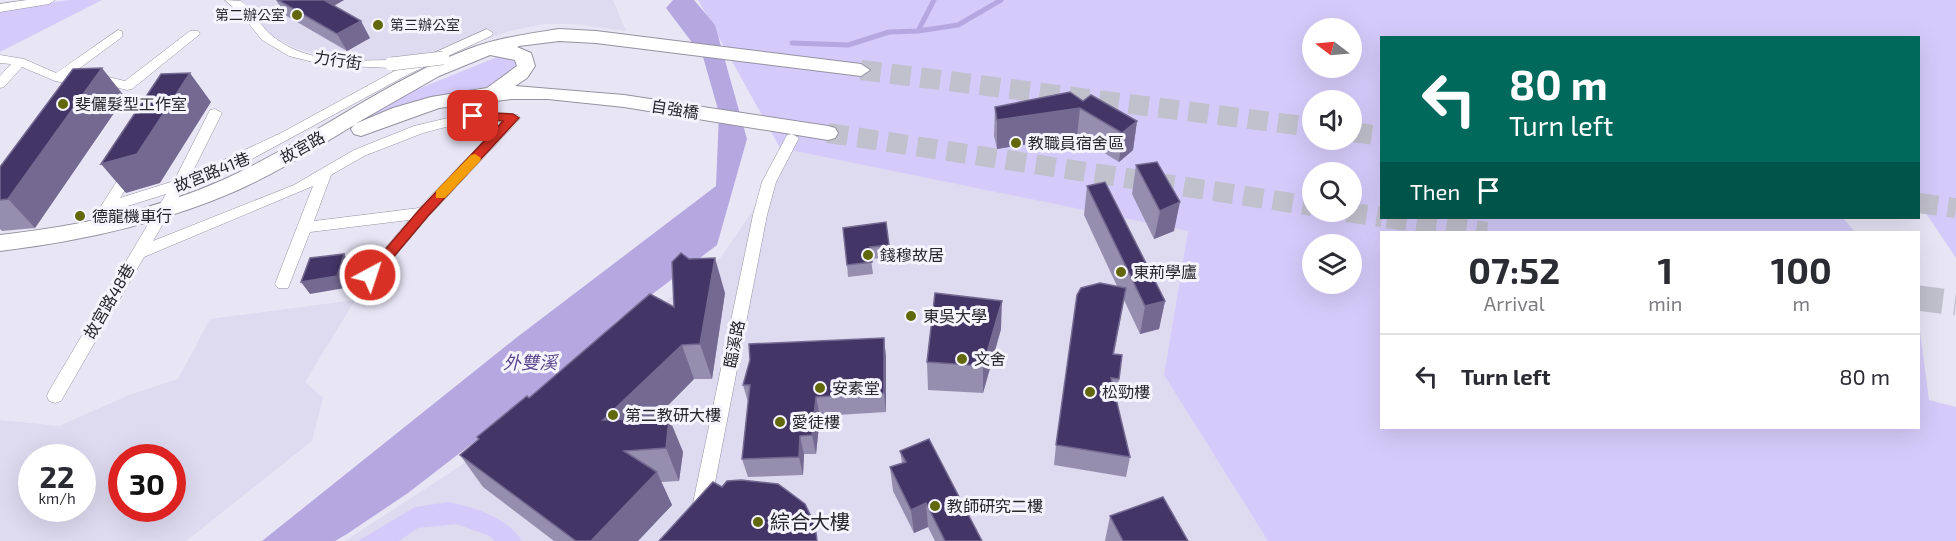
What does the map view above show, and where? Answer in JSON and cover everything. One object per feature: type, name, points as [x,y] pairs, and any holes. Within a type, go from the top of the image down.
[{"type":"main road","name":"故宮路","points":[[0,243],[84,231],[166,208],[231,184],[283,159],[415,83],[466,57],[488,42],[559,35],[596,37],[861,70]]},
{"type":"main road","points":[[488,42],[524,57],[526,66],[520,74],[494,92]]},
{"type":"main road","name":"故宮路","points":[[0,257],[76,246],[154,226],[234,196],[386,117],[427,104],[494,92],[535,91],[587,95]]},
{"type":"main road","name":"自強橋","points":[[587,95],[828,133]]},
{"type":"street","points":[[0,8],[49,0]]},
{"type":"street","name":"力行街","points":[[231,0],[248,13],[263,34],[277,46],[331,62],[391,64],[466,57]]},
{"type":"street","points":[[0,59],[20,62],[55,77],[60,76],[118,34]]},
{"type":"street","points":[[60,76],[89,89],[100,79],[127,86],[195,34]]},
{"type":"street","name":"故宮路41巷","points":[[139,157],[108,206],[197,181],[257,153],[446,49],[488,42]]},
{"type":"street","points":[[0,84],[20,62]]},
{"type":"street","name":"故宮路48巷","points":[[55,396],[136,254],[166,208],[215,113]]},
{"type":"street","points":[[136,254],[299,188],[359,153],[419,129],[473,116],[513,118],[423,213],[357,291]]},
{"type":"street","name":"臨溪路","points":[[688,520],[702,506],[768,182],[792,138]]},
{"type":"street","points":[[283,284],[325,174]]},
{"type":"street","points":[[305,226],[423,213]]},
{"type":"shaded area","points":[[68,0],[102,0],[0,52],[0,10]]},
{"type":"shaded area","points":[[240,0],[613,0],[626,31],[576,24],[545,24],[514,30],[454,50],[397,61],[341,61],[295,48],[266,33],[251,8]]},
{"type":"shaded area","points":[[698,0],[1956,0],[1956,258],[1920,204],[1920,36],[1380,36],[1380,219],[1844,219],[1854,231],[1380,231],[1380,429],[1920,429],[1920,332],[1929,400],[1956,407],[1956,541],[1268,541],[1164,375],[1188,231],[780,148]]},
{"type":"shaded area","points":[[502,55],[512,56],[521,65],[497,85],[424,99],[361,120],[406,94]]},
{"type":"shaded area","name":"東吳大學","points":[[780,148],[1188,230],[1164,375],[1268,541],[345,541],[460,466],[721,257],[766,191]]},
{"type":"shaded area","points":[[355,300],[305,382],[323,398],[312,441],[186,541],[0,541],[0,420],[59,426],[129,395],[178,379],[210,319]]},
{"type":"shaded area","points":[[449,502],[490,515],[508,526],[522,541],[494,541],[490,536],[456,524],[418,528],[399,541],[358,541],[415,507]]},
{"type":"water","name":"外雙溪","points":[[673,0],[694,0],[715,25],[747,139],[717,245],[617,321],[583,358],[408,493],[347,534],[335,541],[262,541],[516,338],[716,186],[719,113],[703,57],[666,8]]},
{"type":"building","points":[[278,0],[324,0],[361,21],[337,34]]},
{"type":"building","points":[[102,68],[8,199],[0,200],[0,167],[73,69]]},
{"type":"building","points":[[190,73],[137,154],[101,164],[161,74]]},
{"type":"building","points":[[1070,92],[1083,101],[1091,95],[1137,121],[1122,133],[1080,108],[997,120],[995,107]]},
{"type":"building","points":[[1157,162],[1180,202],[1160,211],[1136,165]]},
{"type":"building","points":[[1105,182],[1165,301],[1145,306],[1087,186]]},
{"type":"building","name":"錢穆故居","points":[[886,222],[889,245],[870,247],[872,262],[847,265],[843,228]]},
{"type":"building","points":[[681,253],[689,259],[715,258],[700,344],[682,345],[603,420],[669,418],[666,448],[624,451],[657,472],[591,541],[576,541],[460,455],[479,439],[477,437],[527,396],[529,398],[650,294],[674,307],[672,262]]},
{"type":"building","points":[[344,254],[337,276],[301,282],[310,258]]},
{"type":"building","name":"松勁樓","points":[[1100,283],[1126,288],[1113,354],[1122,355],[1119,379],[1111,378],[1130,457],[1056,445],[1077,295],[1081,288]]},
{"type":"building","points":[[935,293],[1002,301],[983,366],[927,362]]},
{"type":"building","points":[[884,338],[884,393],[816,397],[812,435],[800,436],[799,457],[742,459],[750,385],[743,385],[750,360],[749,344]]},
{"type":"building","points":[[929,439],[982,541],[945,541],[926,503],[911,510],[890,467],[906,462],[900,451]]},
{"type":"building","points":[[741,480],[778,484],[805,504],[815,525],[817,541],[659,541],[713,482],[722,487],[727,481]]},
{"type":"building","points":[[1163,497],[1188,541],[1123,541],[1110,516]]},
{"type":"waterway","points":[[918,31],[934,0]]},
{"type":"waterway","points":[[918,31],[958,25],[1001,0]]},
{"type":"waterway","points":[[792,43],[848,45],[889,32],[918,31]]},
{"type":"tunnel","points":[[861,70],[1302,126]]},
{"type":"tunnel","points":[[828,133],[1302,204]]},
{"type":"tunnel","points":[[1362,133],[1380,136]]},
{"type":"tunnel","points":[[1920,203],[1956,208]]},
{"type":"tunnel","points":[[1362,214],[1380,217]]},
{"type":"tunnel","points":[[1394,219],[1480,231]]},
{"type":"tunnel","points":[[1920,298],[1956,303]]},
{"type":"slow traffic","points":[[440,195],[475,158]]},
{"type":"place","name":"第二辦公室","points":[[297,15]]},
{"type":"place","name":"第三辦公室","points":[[378,25]]},
{"type":"place","name":"斐儷髮型工作室","points":[[63,104]]},
{"type":"place","name":"教職員宿舍區","points":[[1016,143]]},
{"type":"place","name":"德龍機車行","points":[[80,216]]},
{"type":"place","name":"錢穆故居","points":[[868,255]]},
{"type":"place","name":"東荊學廬","points":[[1121,272]]},
{"type":"place","name":"東吳大學","points":[[911,316]]},
{"type":"place","name":"文舍","points":[[962,359]]},
{"type":"place","name":"安素堂","points":[[820,388]]},
{"type":"place","name":"松勁樓","points":[[1090,392]]},
{"type":"place","name":"第二教研大樓","points":[[613,415]]},
{"type":"place","name":"愛徒樓","points":[[780,422]]},
{"type":"place","name":"教師研究二樓","points":[[935,506]]},
{"type":"place","name":"綜合大樓","points":[[758,522]]},
{"type":"route","points":[[370,275],[423,213],[513,118],[473,116]]}]
